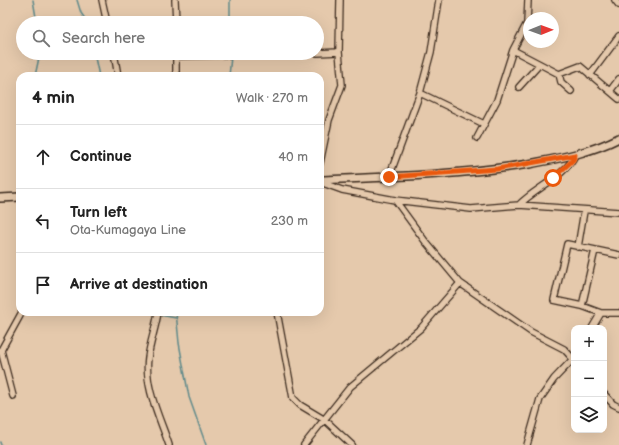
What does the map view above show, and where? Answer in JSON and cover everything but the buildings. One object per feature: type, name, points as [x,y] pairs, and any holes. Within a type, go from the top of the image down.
[{"type":"main road","points":[[324,181],[497,169],[575,155],[596,149],[619,138]]},
{"type":"main road","points":[[0,198],[16,197]]},
{"type":"street","points":[[102,0],[105,16]]},
{"type":"street","points":[[175,0],[176,16]]},
{"type":"street","points":[[324,144],[329,120],[342,85],[339,52],[340,0]]},
{"type":"street","points":[[389,177],[420,93],[431,52],[439,0]]},
{"type":"street","points":[[477,138],[497,100],[513,50],[527,23],[528,0]]},
{"type":"street","points":[[615,0],[619,5]]},
{"type":"street","points":[[590,74],[619,36]]},
{"type":"street","points":[[513,50],[539,65],[559,74],[580,66],[619,98]]},
{"type":"street","points":[[324,53],[339,52]]},
{"type":"street","points":[[115,60],[117,72]]},
{"type":"street","points":[[176,60],[176,72]]},
{"type":"street","points":[[519,87],[539,65]]},
{"type":"street","points":[[559,74],[560,82],[572,91]]},
{"type":"street","points":[[610,91],[619,80]]},
{"type":"street","points":[[420,93],[484,124]]},
{"type":"street","points":[[519,205],[553,178],[573,160],[575,155]]},
{"type":"street","points":[[324,183],[342,190],[395,200],[470,208],[519,205],[584,211],[619,212]]},
{"type":"street","points":[[395,200],[425,241],[460,283],[531,332],[564,349],[571,356]]},
{"type":"street","points":[[578,246],[584,211]]},
{"type":"street","points":[[619,255],[567,244],[554,300],[582,306],[602,313],[619,313]]},
{"type":"street","points":[[582,306],[595,250]]},
{"type":"street","points":[[304,445],[350,387],[420,328],[460,283]]},
{"type":"street","points":[[594,325],[602,313]]},
{"type":"street","points":[[13,396],[0,351],[20,316]]},
{"type":"street","points":[[158,316],[148,358],[148,377],[151,394],[169,445]]},
{"type":"street","points":[[278,316],[293,398],[300,405],[325,420],[352,445]]},
{"type":"street","points":[[526,445],[540,399],[554,379],[572,361]]},
{"type":"street","points":[[606,397],[612,404],[619,407]]},
{"type":"waterway","points":[[33,0],[36,16]]},
{"type":"waterway","points":[[77,0],[83,16]]},
{"type":"waterway","points":[[230,0],[230,16]]},
{"type":"waterway","points":[[36,72],[38,60]]},
{"type":"waterway","points":[[96,60],[98,72]]},
{"type":"waterway","points":[[229,72],[231,60]]},
{"type":"waterway","points":[[165,316],[176,318]]},
{"type":"waterway","points":[[176,316],[179,343],[189,397],[206,445]]},
{"type":"route","points":[[389,177],[497,169],[575,155],[573,160],[553,178]]}]
